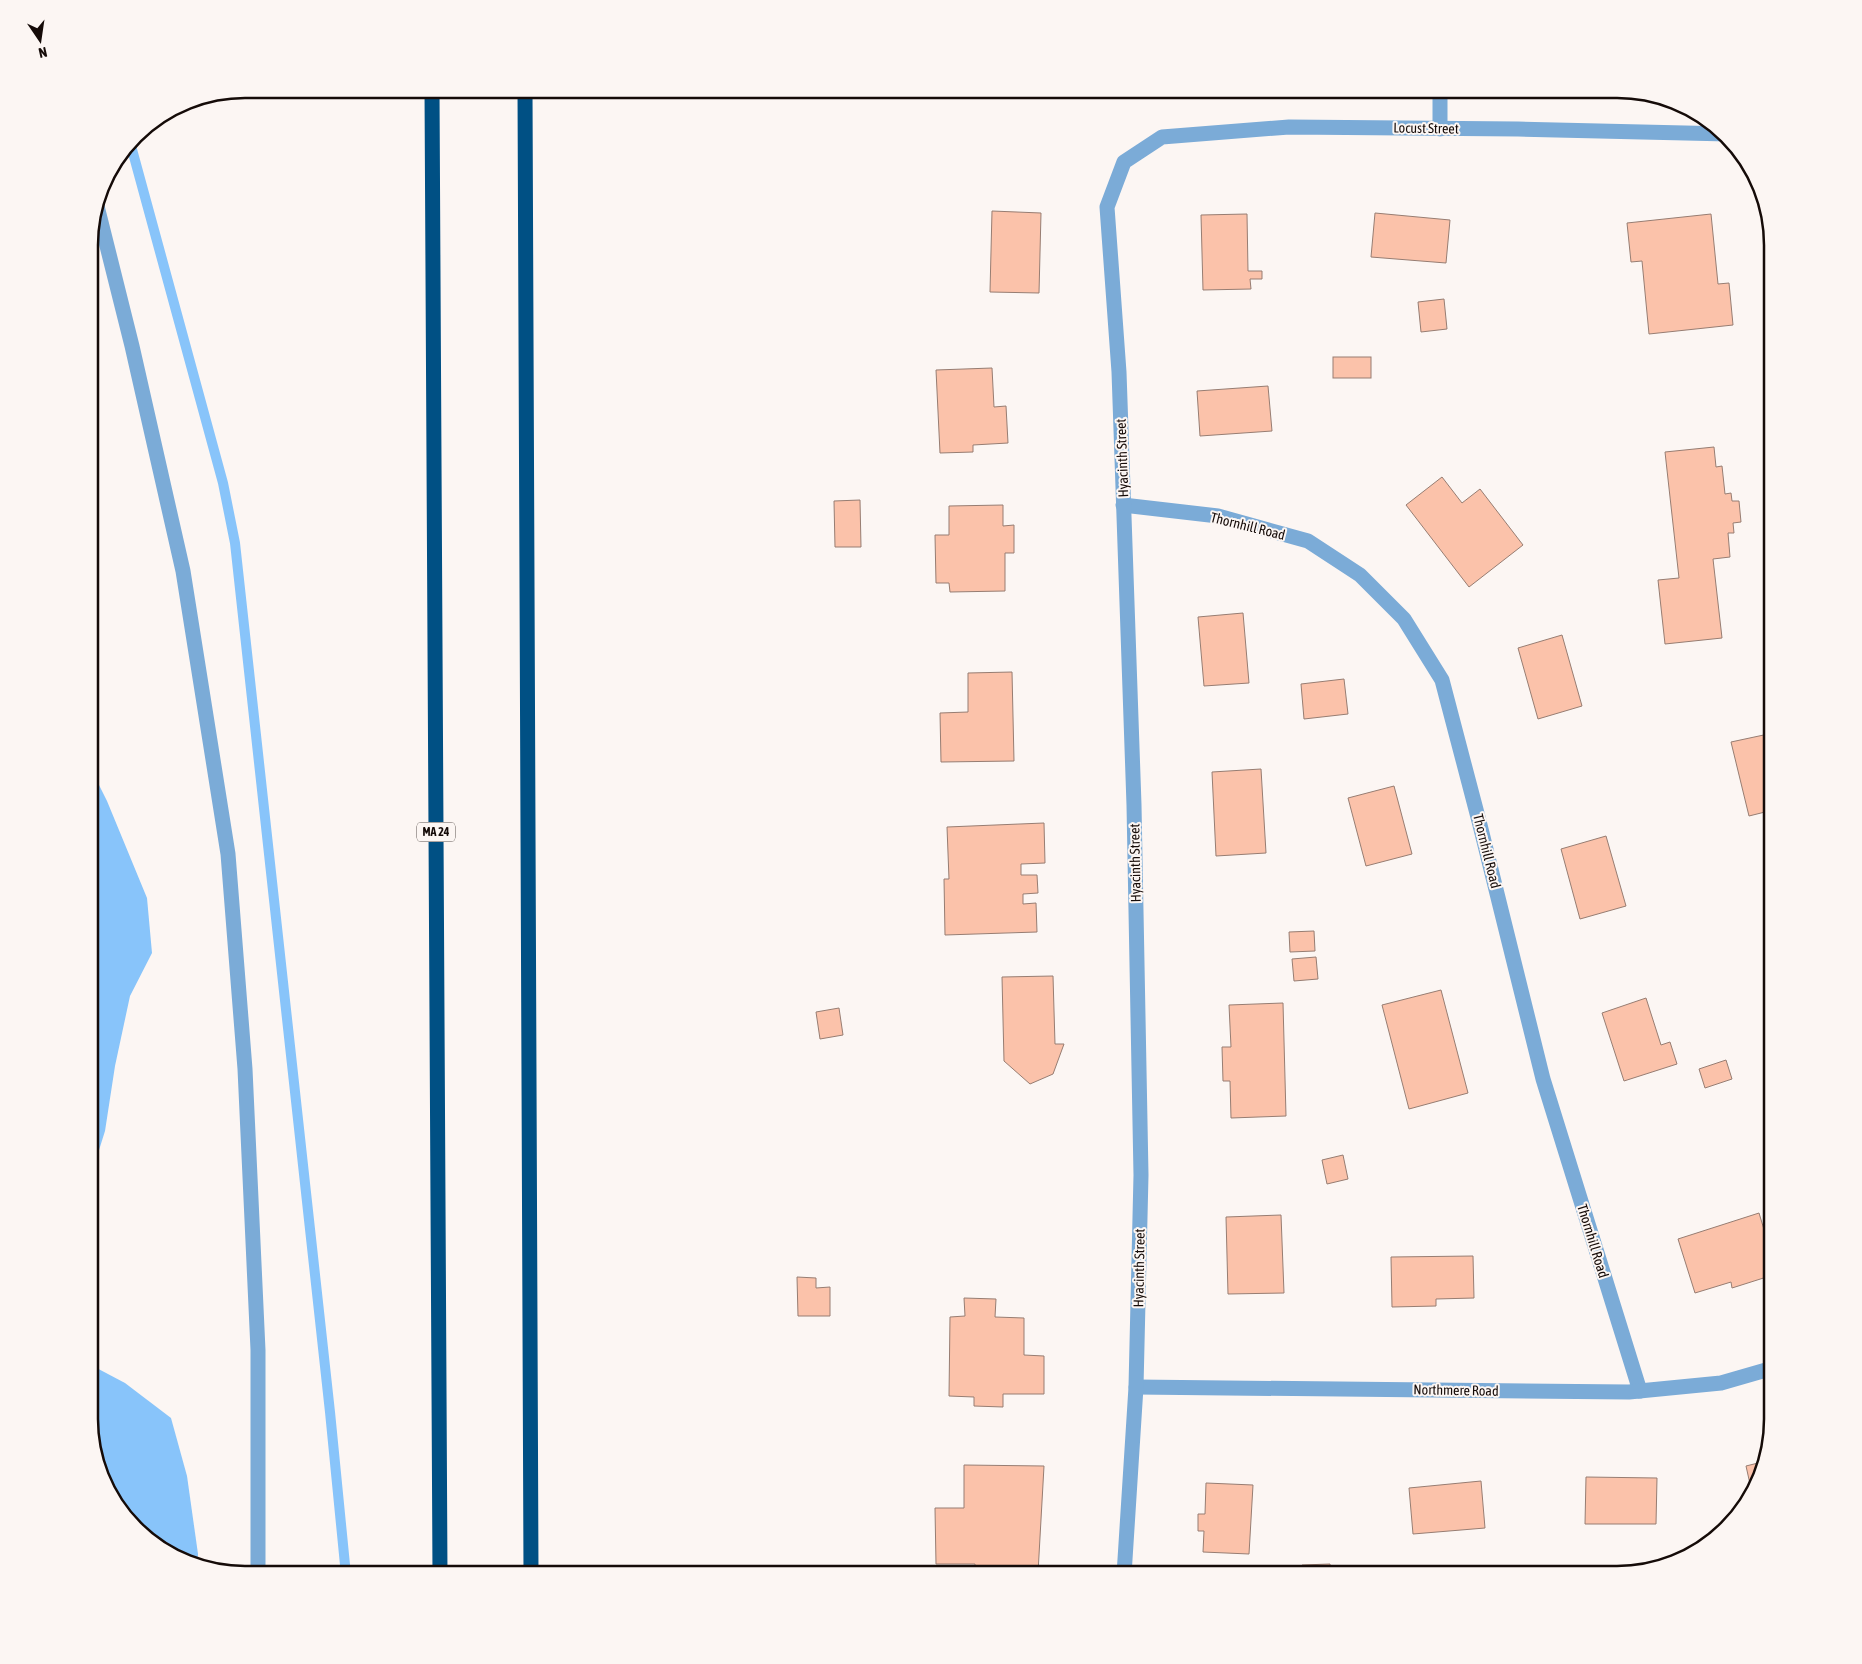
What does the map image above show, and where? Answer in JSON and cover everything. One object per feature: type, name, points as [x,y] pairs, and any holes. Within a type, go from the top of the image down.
[{"type":"highway","name":"MA 24","points":[[432,98],[440,1566]]},
{"type":"highway","points":[[525,98],[531,1566]]},
{"type":"street","points":[[1440,98],[1440,129]]},
{"type":"street","name":"Locust Street","points":[[1131,158],[1162,137],[1288,127],[1713,134]]},
{"type":"street","name":"Hyacinth Street","points":[[1125,1566],[1136,1387],[1141,1166],[1134,805],[1119,372],[1107,207],[1124,162],[1131,158]]},
{"type":"street","points":[[100,217],[132,346],[183,571],[228,854],[245,1069],[258,1350],[258,1566]]},
{"type":"street","name":"Thornhill Road","points":[[1123,505],[1218,516],[1308,541],[1360,575],[1404,619],[1442,680],[1480,821],[1542,1079],[1640,1391]]},
{"type":"street","name":"Northmere Road","points":[[1136,1387],[1630,1392],[1721,1383],[1764,1371]]},
{"type":"water","points":[[98,783],[147,898],[152,953],[130,996],[115,1066],[105,1131],[98,1153]]},
{"type":"water","points":[[98,1369],[125,1383],[171,1418],[187,1476],[198,1558],[188,1555],[171,1547],[155,1536],[128,1509],[117,1493],[105,1467],[100,1448],[98,1429]]},
{"type":"building","points":[[992,211],[1041,213],[1039,293],[990,292]]},
{"type":"building","points":[[1375,213],[1450,220],[1446,263],[1371,257]]},
{"type":"building","points":[[1247,214],[1248,271],[1262,271],[1262,279],[1250,279],[1251,289],[1203,290],[1201,215]]},
{"type":"building","points":[[1711,214],[1718,284],[1729,283],[1733,325],[1649,334],[1642,261],[1631,262],[1627,223]]},
{"type":"building","points":[[1444,299],[1447,329],[1421,332],[1418,302]]},
{"type":"building","points":[[1333,357],[1371,357],[1371,378],[1333,378]]},
{"type":"building","points":[[992,368],[994,407],[1006,406],[1008,443],[973,445],[973,452],[940,453],[936,370]]},
{"type":"building","points":[[1268,386],[1272,431],[1200,436],[1197,391]]},
{"type":"building","points":[[1714,447],[1716,467],[1722,466],[1725,494],[1731,493],[1732,501],[1739,501],[1741,522],[1733,523],[1734,533],[1728,533],[1730,557],[1713,559],[1722,638],[1665,644],[1658,580],[1679,578],[1665,452]]},
{"type":"building","points":[[1442,477],[1462,503],[1480,489],[1523,545],[1469,587],[1406,505]]},
{"type":"building","points":[[860,500],[861,547],[835,547],[834,501]]},
{"type":"building","points":[[1003,505],[1003,526],[1014,525],[1014,553],[1005,553],[1005,591],[950,592],[949,583],[936,583],[935,535],[949,535],[949,506]]},
{"type":"building","points":[[1243,613],[1249,683],[1204,686],[1198,617]]},
{"type":"building","points":[[1562,635],[1582,706],[1538,719],[1518,648]]},
{"type":"building","points":[[1012,672],[1014,761],[941,762],[940,713],[968,712],[968,673]]},
{"type":"building","points":[[1344,679],[1348,714],[1304,719],[1301,684]]},
{"type":"building","points":[[1764,735],[1764,812],[1749,816],[1731,742]]},
{"type":"building","points":[[1261,769],[1266,853],[1216,856],[1212,772]]},
{"type":"building","points":[[1394,786],[1412,854],[1366,866],[1348,798]]},
{"type":"building","points":[[1044,823],[1045,863],[1021,864],[1021,875],[1037,875],[1038,893],[1023,894],[1023,904],[1036,903],[1037,932],[945,935],[944,879],[949,879],[947,827]]},
{"type":"building","points":[[1606,836],[1626,906],[1580,919],[1561,849]]},
{"type":"building","points":[[1314,931],[1315,951],[1290,952],[1289,932]]},
{"type":"building","points":[[1316,957],[1318,979],[1294,981],[1292,959]]},
{"type":"building","points":[[1053,976],[1055,1044],[1064,1044],[1053,1074],[1030,1084],[1004,1061],[1002,977]]},
{"type":"building","points":[[1441,990],[1468,1093],[1409,1109],[1382,1005]]},
{"type":"building","points":[[1646,998],[1661,1045],[1670,1042],[1677,1064],[1624,1081],[1602,1013]]},
{"type":"building","points":[[1283,1003],[1286,1116],[1231,1118],[1230,1081],[1223,1081],[1222,1047],[1231,1047],[1229,1005]]},
{"type":"building","points":[[839,1008],[843,1035],[820,1039],[816,1012]]},
{"type":"building","points":[[1726,1060],[1732,1079],[1705,1088],[1699,1069]]},
{"type":"building","points":[[1343,1155],[1348,1179],[1327,1184],[1322,1160]]},
{"type":"building","points":[[1759,1213],[1764,1229],[1764,1278],[1732,1288],[1731,1282],[1695,1293],[1678,1239]]},
{"type":"building","points":[[1281,1215],[1284,1293],[1228,1294],[1226,1217]]},
{"type":"building","points":[[1473,1256],[1474,1298],[1436,1299],[1436,1306],[1392,1307],[1391,1257]]},
{"type":"building","points":[[797,1277],[816,1278],[816,1288],[830,1287],[830,1316],[798,1316]]},
{"type":"building","points":[[964,1298],[996,1299],[995,1317],[1024,1318],[1024,1355],[1044,1356],[1044,1394],[1003,1394],[1003,1407],[974,1406],[974,1397],[949,1396],[950,1317],[965,1316]]},
{"type":"building","points":[[1758,1463],[1750,1483],[1746,1466]]},
{"type":"building","points":[[964,1465],[1044,1466],[1038,1566],[936,1564],[935,1508],[964,1508]]},
{"type":"building","points":[[1586,1477],[1657,1478],[1656,1524],[1585,1524]]},
{"type":"building","points":[[1481,1481],[1485,1528],[1413,1534],[1409,1488]]},
{"type":"building","points":[[1206,1483],[1253,1485],[1249,1554],[1203,1552],[1204,1531],[1198,1531],[1198,1514],[1205,1514]]},
{"type":"building","points":[[1330,1564],[1330,1566],[1302,1566]]},
{"type":"waterway","points":[[132,150],[223,483],[235,543],[345,1566]]}]
